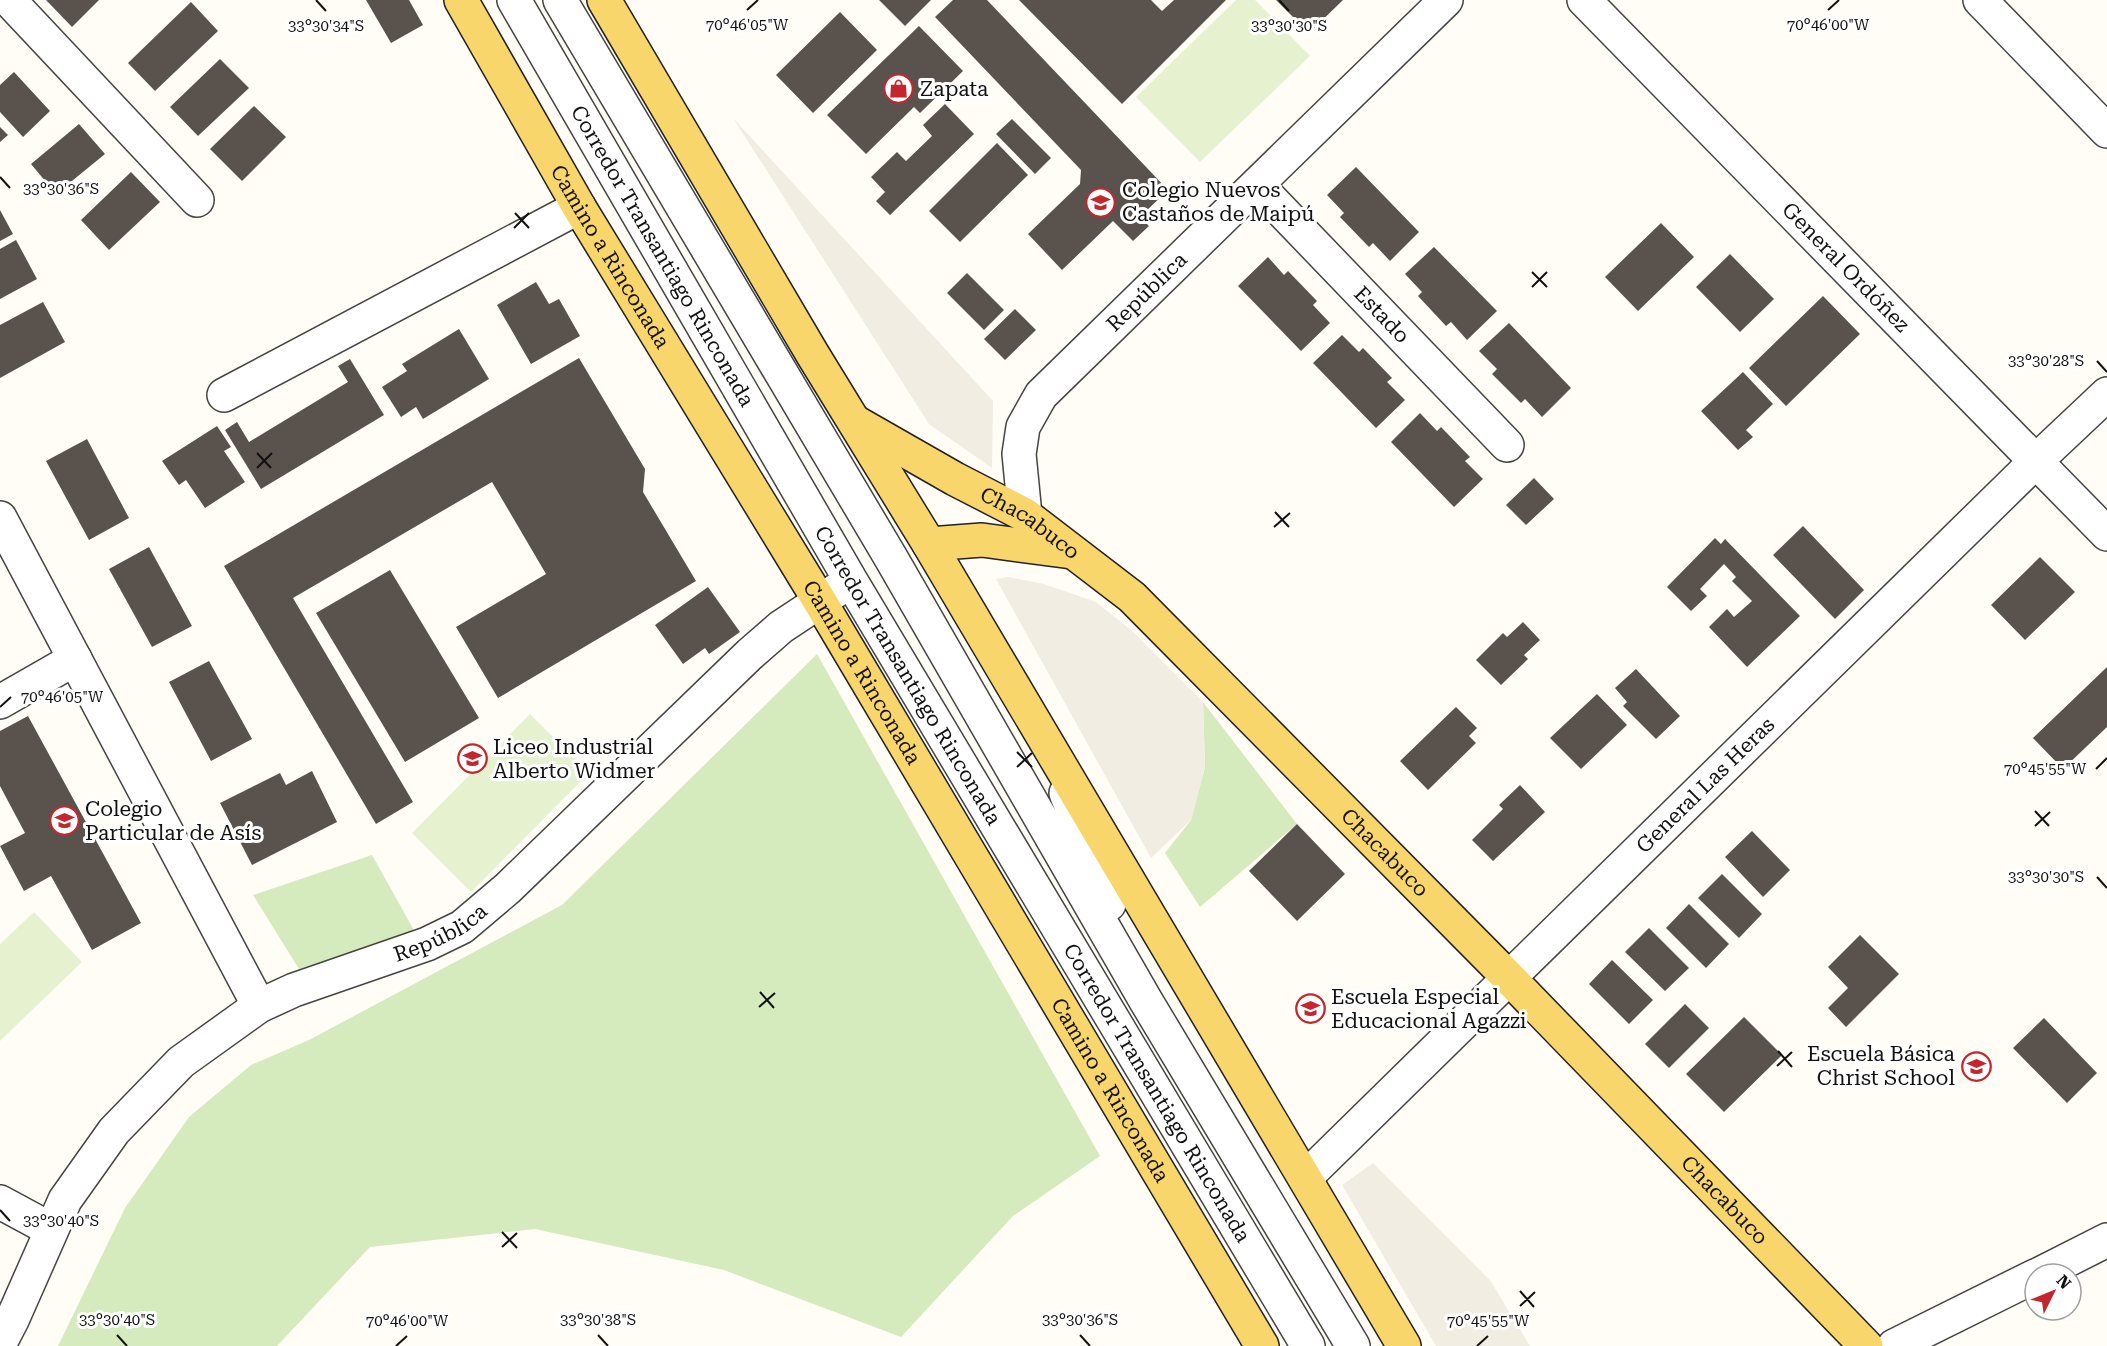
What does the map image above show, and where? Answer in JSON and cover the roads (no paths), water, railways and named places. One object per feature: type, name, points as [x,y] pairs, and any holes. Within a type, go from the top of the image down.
[{"type":"main road","name":"Camino a Rinconada","points":[[461,0],[579,207],[819,600],[1262,1346]]},
{"type":"main road","points":[[604,0],[813,356],[929,544],[1404,1346]]},
{"type":"main road","name":"Chacabuco","points":[[853,421],[1025,515],[1132,597],[1509,978],[1866,1346]]},
{"type":"main road","points":[[929,544],[982,540],[1074,552]]},
{"type":"street","points":[[9,0],[197,200]]},
{"type":"street","name":"Corredor Transantiago Rinconada","points":[[514,0],[851,581],[1308,1346]]},
{"type":"street","name":"Corredor Transantiago Rinconada","points":[[560,0],[891,558],[1146,1001],[1353,1346]]},
{"type":"street","name":"República","points":[[1025,515],[1019,454],[1023,427],[1041,395],[1446,0]]},
{"type":"street","name":"General Ordóñez","points":[[1584,0],[2107,534]]},
{"type":"street","points":[[1980,0],[2107,131]]},
{"type":"street","name":"Estado","points":[[1257,185],[1507,445]]},
{"type":"street","points":[[224,395],[579,207]]},
{"type":"street","name":"Corredor Transantiago Rinconada","points":[[698,234],[813,356]]},
{"type":"street","name":"General Las Heras","points":[[1305,1178],[2107,394]]},
{"type":"street","points":[[0,518],[259,1006]]},
{"type":"street","name":"República","points":[[0,1343],[17,1310],[65,1200],[114,1131],[181,1062],[259,1006],[294,990],[427,944],[462,927],[556,843],[750,654],[781,627],[819,600],[891,558],[929,544]]},
{"type":"street","points":[[0,702],[75,659]]},
{"type":"street","name":"Corredor Transantiago Rinconada","points":[[1050,751],[1146,1001]]},
{"type":"street","points":[[0,1202],[51,1229]]},
{"type":"street","points":[[2064,1262],[2107,1240]]},
{"type":"street","points":[[1894,1346],[2023,1282]]},
{"type":"place","name":"Zapata","points":[[899,89]]},
{"type":"place","name":"Colegio Nuevos Castaños de Maipú","points":[[1101,202]]},
{"type":"place","name":"Liceo Industrial Alberto Widmer","points":[[472,759]]},
{"type":"place","name":"Colegio Particular de Asís","points":[[64,821]]},
{"type":"place","name":"Escuela Especial Educacional Agazzi","points":[[1310,1009]]},
{"type":"place","name":"Escuela Básica Christ School","points":[[1976,1066]]}]
